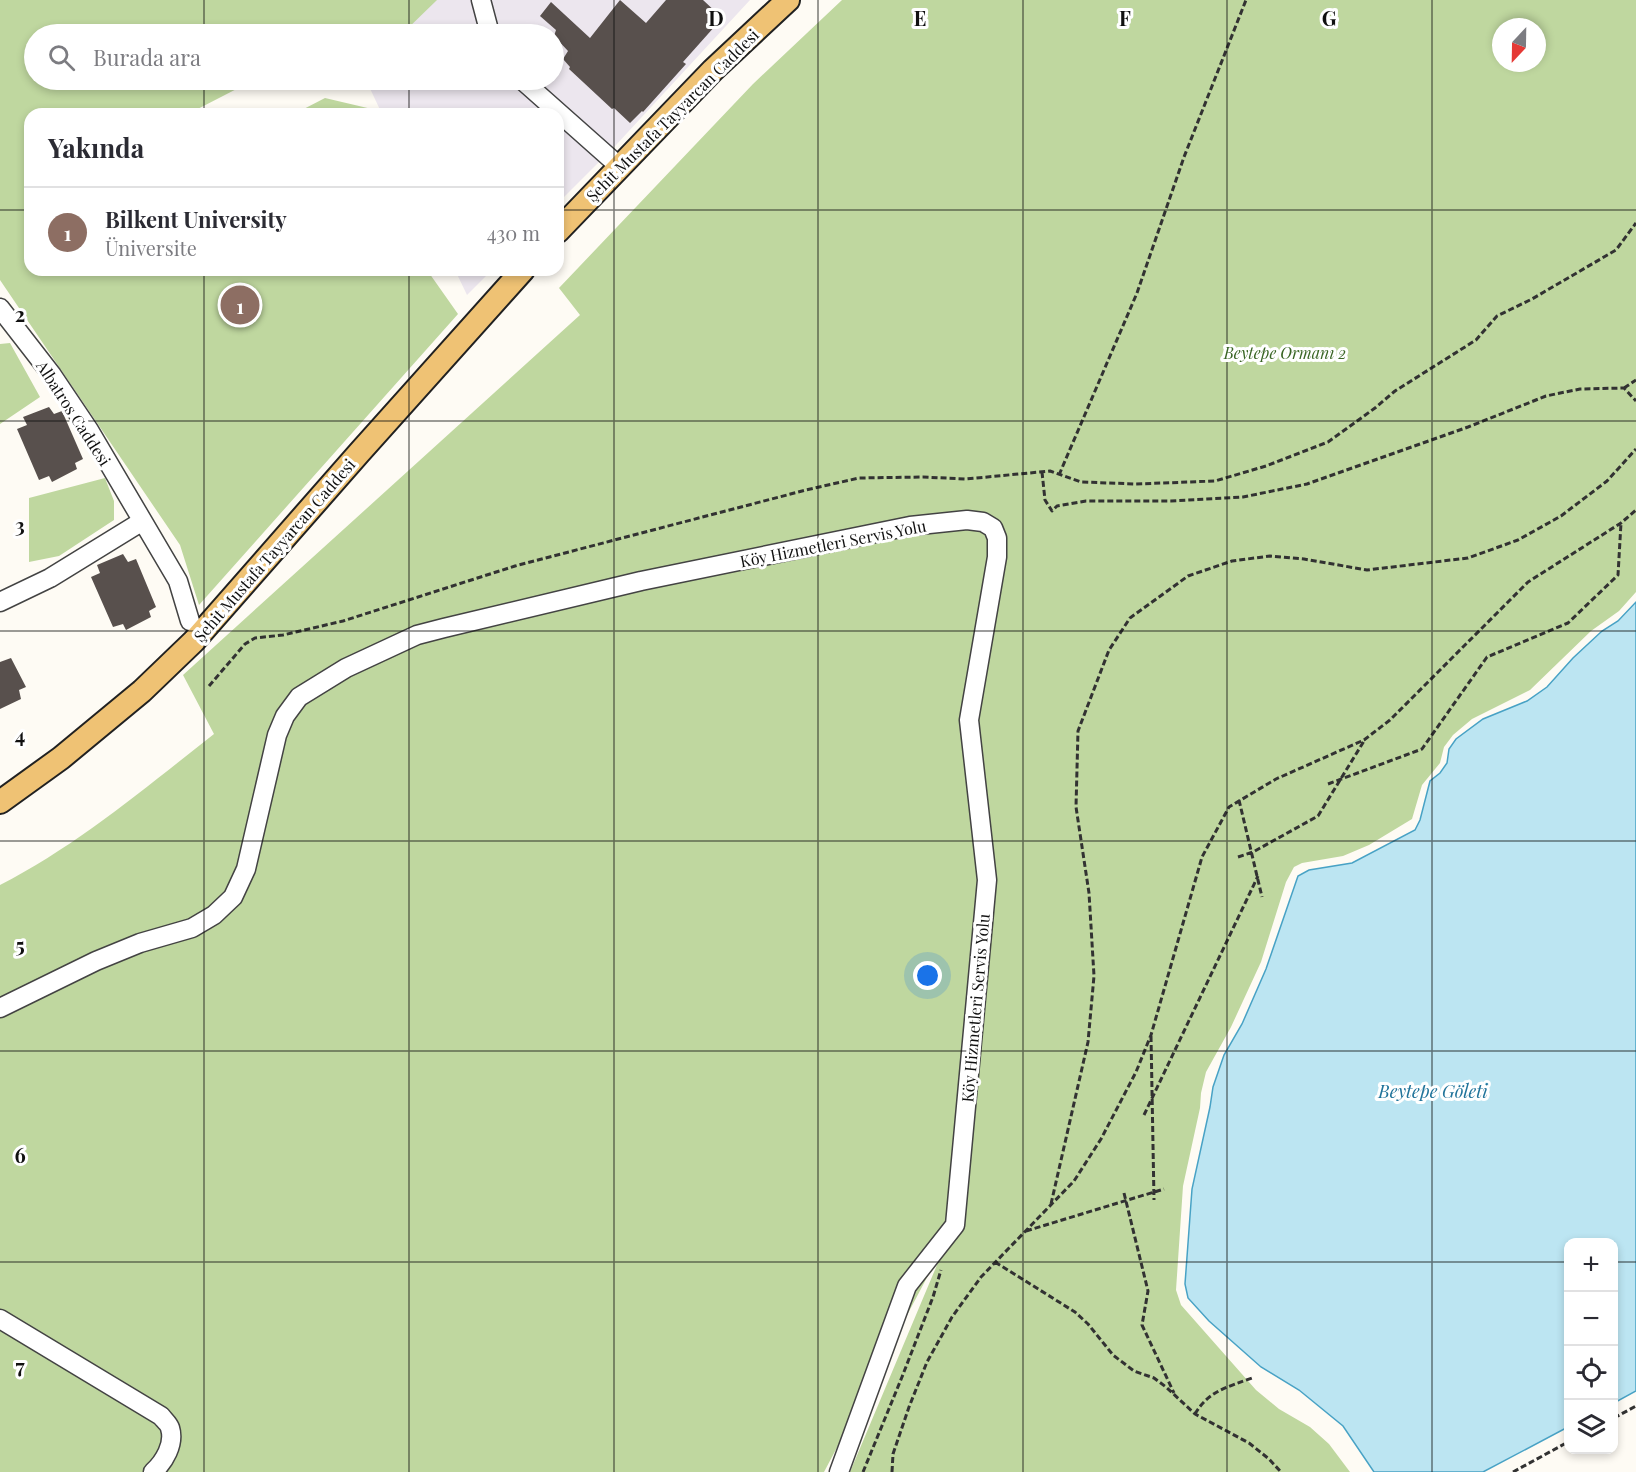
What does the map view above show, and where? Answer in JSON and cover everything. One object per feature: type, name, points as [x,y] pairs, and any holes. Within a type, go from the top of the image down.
[{"type":"main road","name":"Şehit Mustafa Tayyarcan Caddesi","points":[[564,225],[713,70],[788,0]]},
{"type":"main road","name":"Şehit Mustafa Tayyarcan Caddesi","points":[[0,802],[61,758],[142,691],[194,642],[518,276]]},
{"type":"street","points":[[481,0],[487,24]]},
{"type":"street","points":[[533,90],[554,108]]},
{"type":"street","points":[[564,117],[620,167]]},
{"type":"street","name":"Albatros Caddesi","points":[[0,308],[8,329],[52,375],[89,430],[141,522],[178,581],[190,621]]},
{"type":"street","name":"Köy Hizmetleri Servis Yolu","points":[[0,1008],[107,957],[141,943],[192,928],[214,915],[233,897],[246,869],[277,735],[285,716],[299,697],[346,668],[417,635],[641,581],[910,526],[967,520],[983,522],[993,528],[997,538],[997,557],[969,720],[987,880],[955,1225],[907,1286],[839,1472]]},
{"type":"street","points":[[0,602],[50,578],[141,522]]},
{"type":"street","points":[[0,1319],[161,1416],[170,1428],[170,1447],[159,1467],[153,1472]]},
{"type":"path","points":[[1059,474],[1137,293],[1184,157],[1246,0]]},
{"type":"path","points":[[209,686],[245,644],[255,638],[283,635],[343,621],[514,566],[859,478],[966,479],[1050,471],[1081,482],[1136,484],[1215,481],[1266,466],[1328,442],[1395,391],[1476,340],[1497,316],[1532,299],[1616,250],[1636,224]]},
{"type":"path","points":[[1042,472],[1045,500],[1052,511],[1057,506],[1086,501],[1171,501],[1243,496],[1307,484],[1468,427],[1546,396],[1580,389],[1624,388],[1636,380]]},
{"type":"path","points":[[1624,388],[1636,401]]},
{"type":"path","points":[[1051,1206],[1088,1042],[1094,976],[1089,892],[1076,807],[1078,731],[1109,650],[1130,618],[1188,576],[1232,561],[1270,556],[1304,559],[1367,570],[1468,558],[1518,540],[1561,516],[1607,481],[1636,449]]},
{"type":"path","points":[[892,1472],[893,1454],[927,1362],[952,1317],[981,1277],[1074,1181],[1101,1139],[1136,1072],[1151,1035],[1202,857],[1229,807],[1276,779],[1364,740],[1390,720],[1528,582],[1621,523],[1636,510]]},
{"type":"path","points":[[1328,784],[1422,749],[1487,657],[1568,623],[1618,575],[1621,523]]},
{"type":"path","points":[[1238,857],[1253,852],[1318,816],[1364,740]]},
{"type":"path","points":[[1239,800],[1262,897]]},
{"type":"path","points":[[1144,1115],[1258,876]]},
{"type":"path","points":[[1151,1035],[1154,1200]]},
{"type":"path","points":[[1024,1232],[1164,1189]]},
{"type":"path","points":[[1124,1192],[1148,1291],[1142,1325],[1176,1398]]},
{"type":"path","points":[[995,1262],[1075,1312],[1113,1355],[1134,1371],[1154,1378],[1195,1414],[1249,1443],[1269,1458],[1281,1472]]},
{"type":"path","points":[[862,1472],[914,1347],[942,1266]]},
{"type":"path","points":[[1195,1414],[1206,1398],[1222,1389],[1252,1378]]},
{"type":"path","points":[[1618,1416],[1636,1407]]},
{"type":"path","points":[[1513,1472],[1564,1445]]},
{"type":"shaded area","points":[[350,0],[750,0],[616,145],[564,197],[564,108],[379,108],[371,90],[564,90],[564,24],[347,24]]},
{"type":"shaded area","points":[[458,276],[486,276],[467,295]]},
{"type":"green space","points":[[0,0],[437,0],[412,24],[24,24],[24,90],[235,90],[200,108],[24,108],[24,276],[431,276],[458,314],[199,605],[180,545],[0,280]]},
{"type":"green space","name":"Beytepe Ormanı 2","points":[[842,0],[1636,0],[1636,592],[1619,611],[1591,631],[1530,690],[1472,719],[1453,735],[1444,747],[1440,763],[1422,785],[1412,819],[1369,845],[1343,856],[1302,863],[1294,867],[1286,882],[1261,962],[1231,1027],[1206,1072],[1201,1093],[1200,1108],[1183,1186],[1176,1290],[1181,1305],[1256,1390],[1279,1409],[1310,1427],[1329,1444],[1350,1472],[850,1472],[950,1234],[824,1472],[0,1472],[0,885],[84,834],[214,734],[183,675],[580,315],[559,288],[753,84]]},
{"type":"green space","points":[[325,98],[368,108],[306,108]]},
{"type":"green space","points":[[10,343],[40,397],[0,424],[0,344]]},
{"type":"green space","points":[[105,478],[114,501],[114,520],[59,556],[29,562],[29,498]]},
{"type":"water","name":"Beytepe Göleti","points":[[1636,602],[1636,1391],[1618,1401],[1618,1238],[1564,1238],[1564,1429],[1483,1472],[1374,1472],[1343,1426],[1299,1390],[1261,1367],[1209,1321],[1188,1298],[1185,1284],[1192,1189],[1213,1087],[1224,1055],[1242,1024],[1266,969],[1298,876],[1309,870],[1352,863],[1415,830],[1420,820],[1430,781],[1447,763],[1449,749],[1456,739],[1483,719],[1527,701],[1547,687],[1602,631],[1618,621]]},
{"type":"building","points":[[620,0],[646,23],[666,0],[703,0],[718,14],[712,21],[716,25],[683,62],[686,64],[643,112],[630,123],[569,69],[570,67],[564,60],[568,51],[564,47],[564,24],[549,24],[540,16],[551,2],[590,38]]},
{"type":"building","points":[[49,407],[54,414],[62,411],[83,459],[75,463],[77,469],[52,482],[49,476],[39,480],[17,429],[27,425],[23,417]]},
{"type":"building","points":[[123,554],[128,562],[136,559],[156,607],[149,611],[151,617],[126,630],[123,624],[113,627],[91,577],[100,573],[97,565]]},
{"type":"building","points":[[11,658],[26,687],[19,690],[21,699],[0,709],[0,662]]},
{"type":"place","name":"Bilkent University","points":[[240,305]]}]
